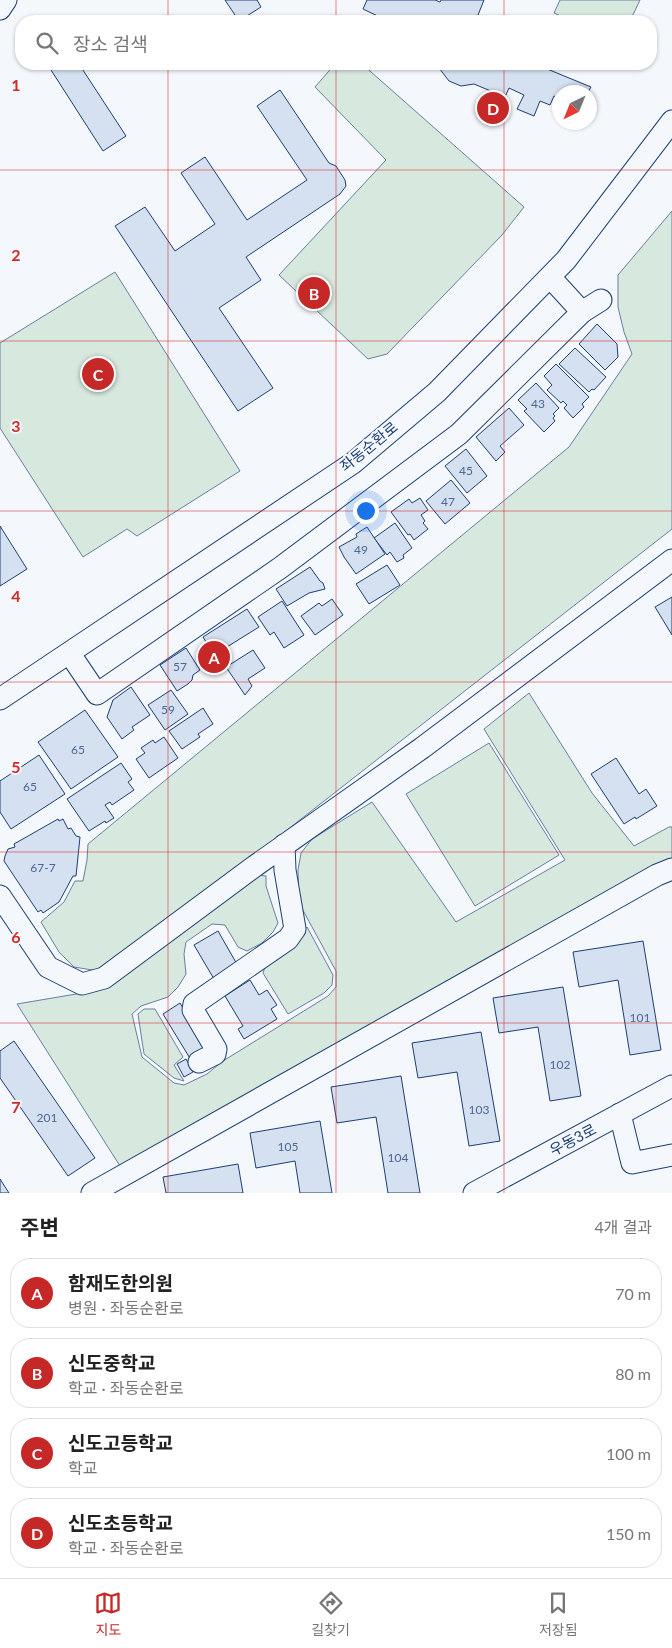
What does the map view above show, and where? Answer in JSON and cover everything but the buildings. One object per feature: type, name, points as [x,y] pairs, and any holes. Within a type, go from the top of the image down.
[{"type":"street","points":[[0,9],[6,0]]},
{"type":"street","name":"좌동순환로","points":[[0,700],[353,463],[437,392],[566,260],[672,121]]},
{"type":"street","points":[[550,278],[582,312]]},
{"type":"street","points":[[70,654],[97,694],[280,568],[459,434],[582,312],[601,300]]},
{"type":"street","points":[[0,896],[48,967],[82,984],[104,978],[422,748],[672,560]]},
{"type":"street","points":[[199,1062],[216,1054],[216,1049],[193,1010],[194,1004],[288,939],[295,929],[285,870],[284,846]]},
{"type":"street","points":[[92,1193],[657,875],[672,869]]},
{"type":"street","name":"우동3로","points":[[474,1193],[672,1086]]},
{"type":"street","points":[[620,1114],[632,1163],[672,1155]]},
{"type":"shaded area","points":[[560,0],[640,0],[633,15],[558,15],[554,13]]},
{"type":"shaded area","points":[[330,70],[369,70],[524,207],[502,235],[387,354],[368,359],[279,275],[386,160],[315,87]]},
{"type":"shaded area","points":[[672,211],[672,529],[122,959],[98,971],[74,967],[59,952],[41,922],[64,902],[75,881],[83,881],[88,844],[569,447],[632,354],[618,307],[618,275]]},
{"type":"shaded area","points":[[115,272],[240,471],[137,536],[127,529],[83,557],[0,428],[0,343]]},
{"type":"shaded area","points":[[529,693],[592,793],[634,846],[672,827],[672,862],[120,1166],[17,1004],[100,990],[258,875],[266,876],[266,886],[278,923],[273,932],[262,943],[247,951],[238,947],[225,925],[212,924],[186,942],[184,954],[186,974],[178,987],[168,997],[141,1006],[132,1014],[142,1057],[174,1083],[184,1085],[207,1074],[223,1061],[328,996],[336,987],[336,971],[299,903],[298,870],[301,853],[312,839],[372,802],[456,922],[565,860],[484,729]]},
{"type":"shaded area","points":[[489,743],[559,855],[475,906],[406,794]]},
{"type":"shaded area","points":[[307,927],[333,975],[332,985],[324,993],[288,1014],[263,973],[265,967]]},
{"type":"shaded area","points":[[144,1009],[155,1009],[183,1057],[174,1065],[184,1081],[174,1078],[144,1054],[138,1014]]},
{"type":"place","name":"신도초등학교","points":[[493,108]]},
{"type":"place","name":"신도중학교","points":[[314,293]]},
{"type":"place","name":"신도고등학교","points":[[98,374]]},
{"type":"place","name":"함재도한의원","points":[[214,657]]}]
